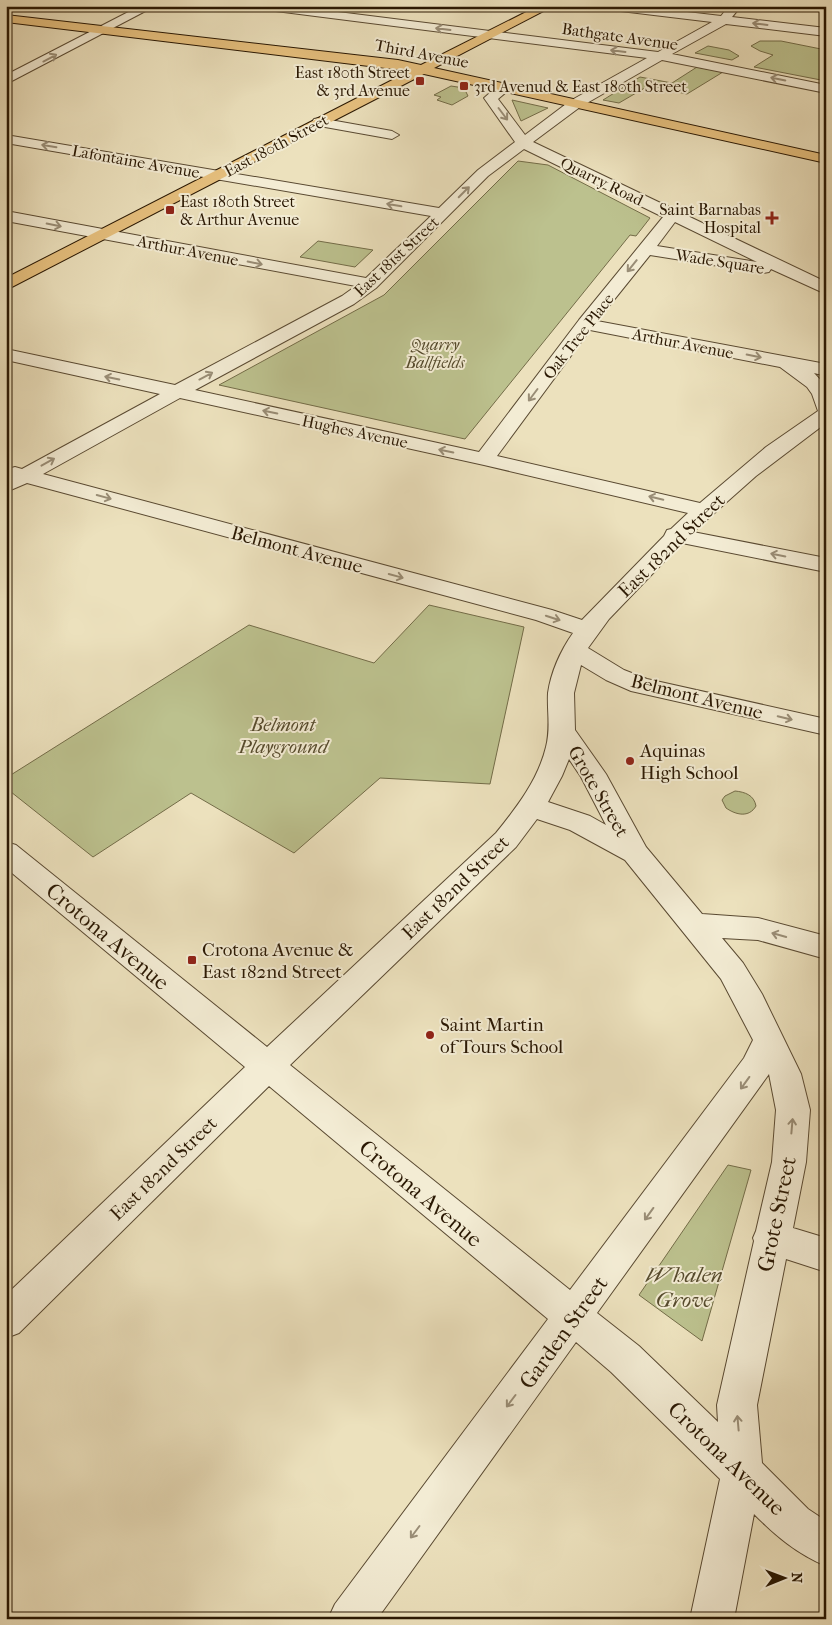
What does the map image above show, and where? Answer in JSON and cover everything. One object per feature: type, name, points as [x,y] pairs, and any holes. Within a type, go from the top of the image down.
[{"type":"main road","name":"East 180th Street","points":[[6,285],[547,6]]},
{"type":"main road","name":"Third Avenue","points":[[6,18],[390,63],[826,158]]},
{"type":"street","points":[[10,76],[105,30],[149,6]]},
{"type":"street","name":"Bathgate Avenue","points":[[260,6],[661,56],[826,89]]},
{"type":"street","points":[[604,6],[826,32]]},
{"type":"street","name":"East 181st Street","points":[[12,478],[348,300],[370,284],[484,173],[523,143],[575,104],[724,20],[735,6]]},
{"type":"street","name":"Quarry Road","points":[[504,88],[491,98],[523,143],[826,290]]},
{"type":"street","points":[[319,122],[392,135]]},
{"type":"street","name":"Lafontaine Avenue","points":[[6,139],[442,213]]},
{"type":"street","name":"Oak Tree Place","points":[[484,459],[585,324],[674,215]]},
{"type":"street","name":"Arthur Avenue","points":[[6,216],[370,284]]},
{"type":"street","name":"Wade Square","points":[[646,250],[794,274]]},
{"type":"street","name":"Arthur Avenue","points":[[585,324],[826,370]]},
{"type":"street","name":"Hughes Avenue","points":[[6,354],[484,459],[704,510]]},
{"type":"street","name":"Arthur Avenue","points":[[782,362],[805,374],[814,382],[821,392],[826,409]]},
{"type":"street","name":"East 182nd Street","points":[[11,1308],[506,840],[532,807],[549,777],[556,758],[562,730],[561,690],[581,640],[675,535],[704,510],[812,435],[826,414]]},
{"type":"street","name":"Belmont Avenue","points":[[12,478],[544,615],[581,640],[615,675],[640,685],[826,727]]},
{"type":"street","points":[[675,535],[826,564]]},
{"type":"street","name":"Grote Street","points":[[562,730],[593,774],[635,853],[732,971],[785,1074],[793,1110],[789,1162],[771,1238],[737,1405],[742,1472],[712,1619]]},
{"type":"street","name":"Grote Street","points":[[532,807],[580,823],[635,853]]},
{"type":"street","name":"Crotona Avenue","points":[[6,852],[624,1359],[742,1472],[793,1524],[826,1545]]},
{"type":"street","points":[[695,925],[758,929],[826,948]]},
{"type":"street","name":"Garden Street","points":[[350,1619],[756,1067],[769,1040]]},
{"type":"street","points":[[771,1238],[826,1254]]},
{"type":"green space","points":[[760,41],[781,41],[826,50],[826,81],[754,67],[773,55],[751,46]]},
{"type":"green space","points":[[708,46],[729,50],[739,56],[732,60],[695,53]]},
{"type":"green space","points":[[697,67],[723,72],[687,94],[648,86],[619,103],[603,100],[640,77],[672,83]]},
{"type":"green space","points":[[451,86],[464,88],[468,96],[452,105],[437,100],[441,97],[434,95]]},
{"type":"green space","points":[[512,100],[548,108],[521,121]]},
{"type":"green space","name":"Quarry Ballfields","points":[[518,161],[548,165],[650,218],[636,236],[630,235],[465,439],[219,385],[384,295]]},
{"type":"green space","points":[[318,241],[373,250],[355,267],[300,257]]},
{"type":"green space","name":"Belmont Playground","points":[[429,605],[524,627],[490,784],[380,778],[294,853],[191,793],[93,857],[6,788],[6,778],[249,625],[374,663]]},
{"type":"green space","points":[[735,791],[746,793],[753,799],[756,806],[753,810],[742,814],[726,808],[722,800],[725,796]]},
{"type":"green space","name":"Whalen Grove","points":[[728,1165],[751,1170],[702,1341],[639,1295]]},
{"type":"place","name":"East 180th Street & 3rd Avenue","points":[[420,81]]},
{"type":"place","name":"3rd Avenud & East 180th Street","points":[[464,86]]},
{"type":"place","name":"East 180th Street & Arthur Avenue","points":[[170,210]]},
{"type":"place","name":"Saint Barnabas Hospital","points":[[772,218]]},
{"type":"place","name":"Aquinas High School","points":[[630,761]]},
{"type":"place","name":"Crotona Avenue & East 182nd Street","points":[[192,960]]},
{"type":"place","name":"Saint Martin of Tours School","points":[[430,1035]]}]
